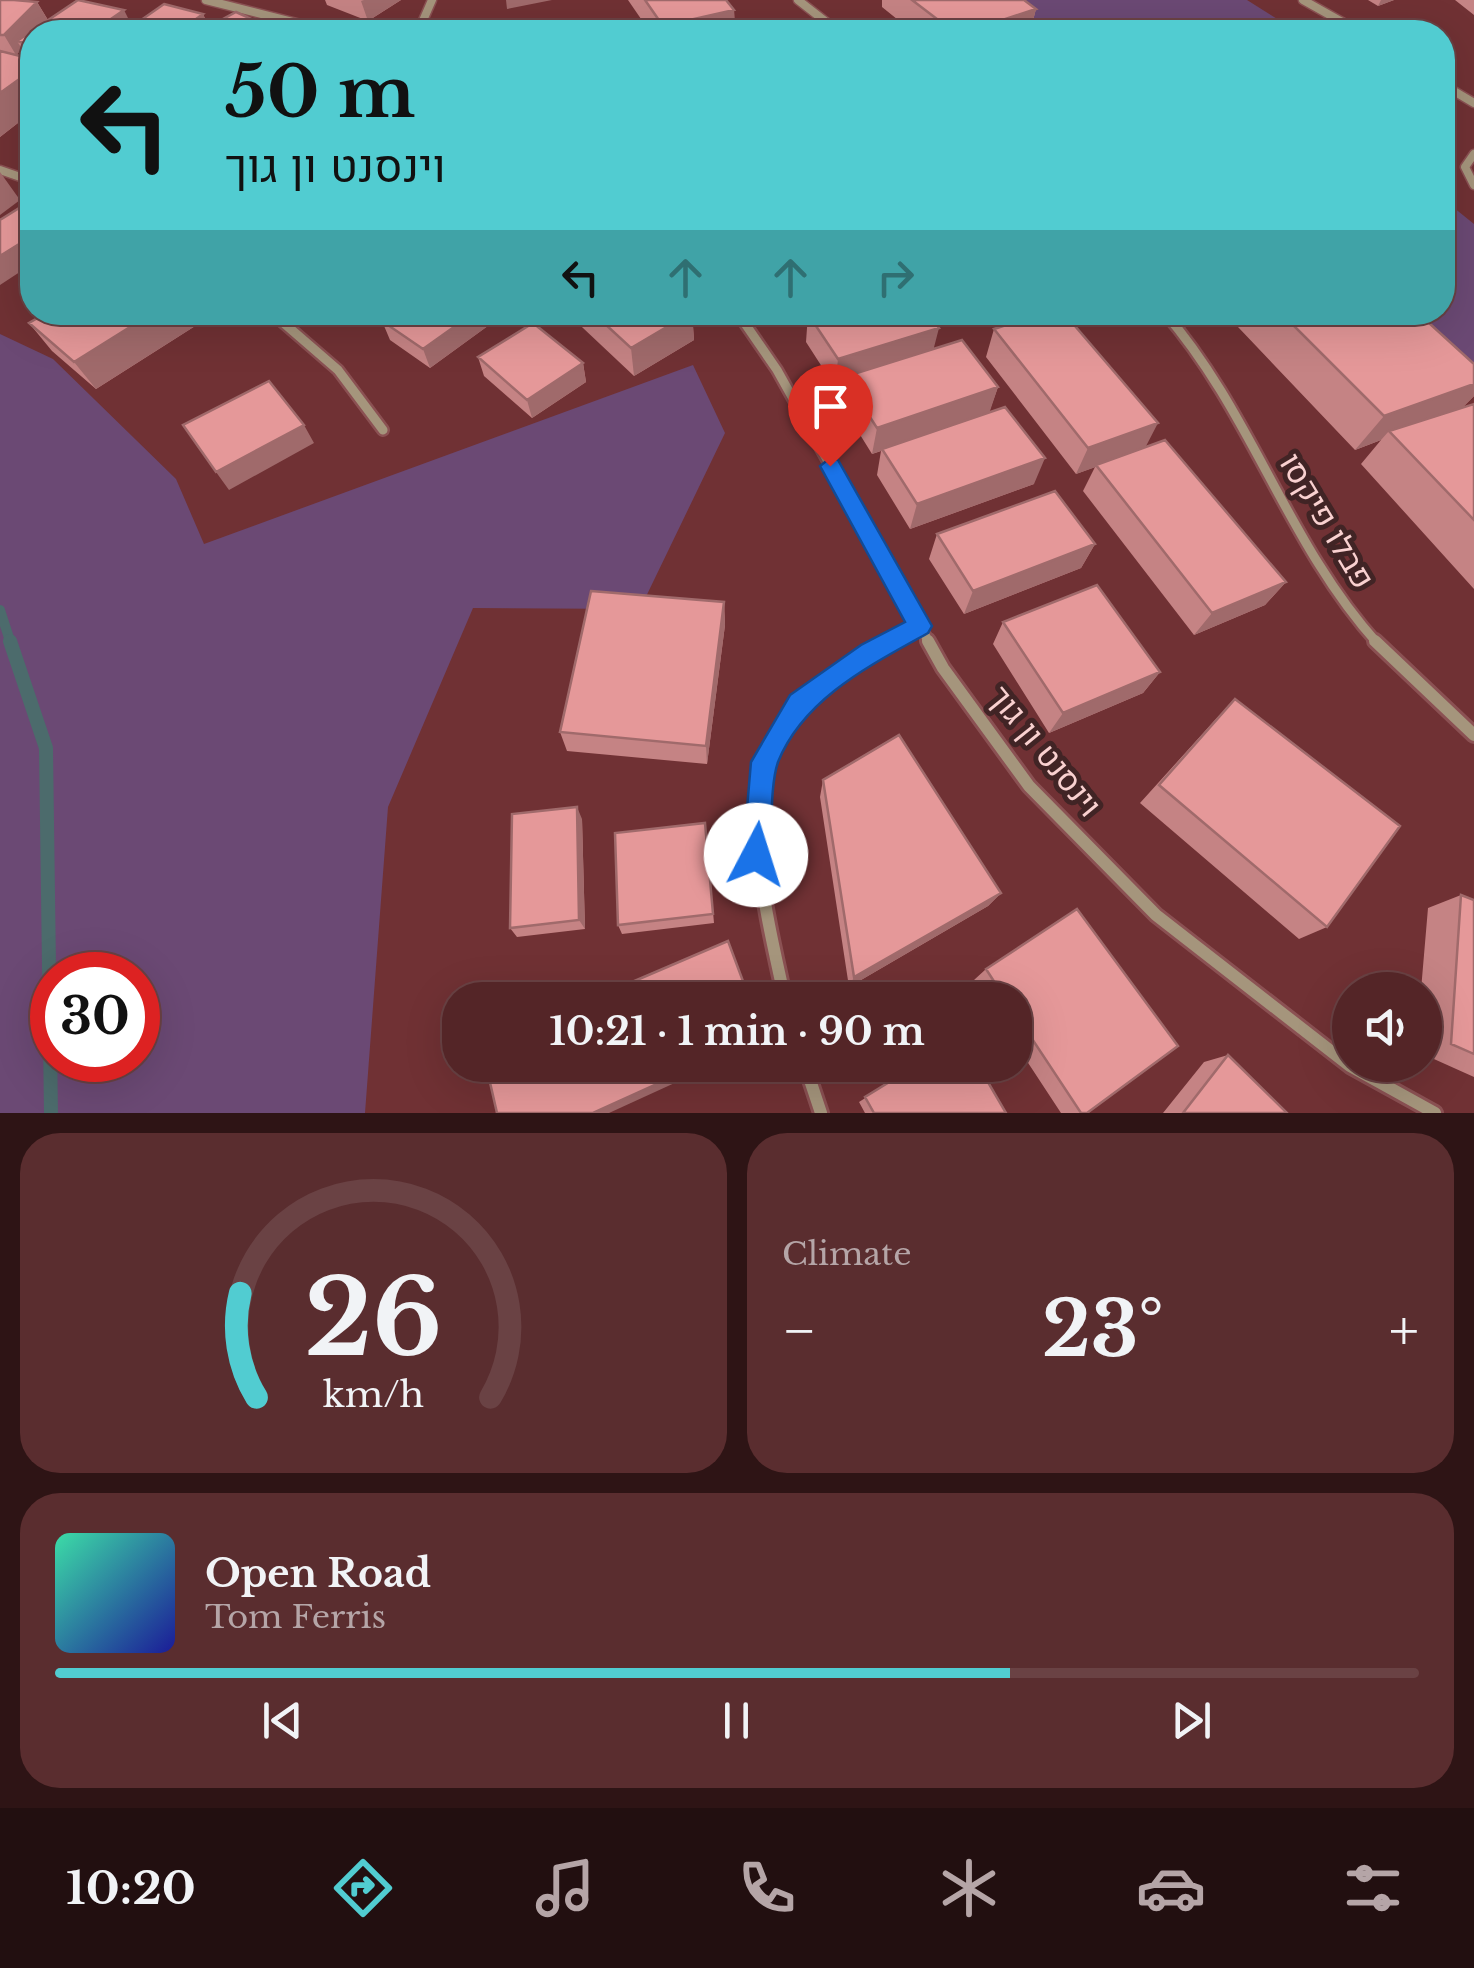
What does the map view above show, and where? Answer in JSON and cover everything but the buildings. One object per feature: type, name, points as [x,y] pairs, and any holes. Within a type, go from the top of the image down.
[{"type":"street","points":[[206,0],[295,20]]},
{"type":"street","points":[[798,0],[824,20]]},
{"type":"street","points":[[1304,0],[1339,20]]},
{"type":"street","points":[[1474,154],[1464,166],[1474,184]]},
{"type":"street","points":[[286,325],[338,370],[383,430]]},
{"type":"street","name":"וינסנט ון גוך","points":[[746,325],[776,370],[943,668],[1029,786],[1156,915],[1350,1066],[1435,1113]]},
{"type":"street","name":"פבלו פיקסו","points":[[1175,325],[1210,365],[1317,564],[1362,626],[1474,735]]},
{"type":"street","points":[[781,982],[756,855],[764,762],[798,703],[870,653],[920,626]]},
{"type":"street","points":[[811,1082],[821,1113]]},
{"type":"shaded area","points":[[994,0],[1247,0],[1279,20],[1021,20]]},
{"type":"shaded area","points":[[1455,209],[1474,224],[1474,394],[1407,325],[1455,325]]},
{"type":"shaded area","points":[[0,334],[53,359],[176,479],[204,544],[693,365],[725,433],[640,609],[473,608],[388,807],[365,1113],[0,1113]]},
{"type":"waterway","points":[[0,610],[11,643]]},
{"type":"waterway","points":[[11,643],[46,748],[51,1113]]},
{"type":"route","points":[[756,855],[764,762],[798,703],[870,653],[920,626],[830,466]]}]
